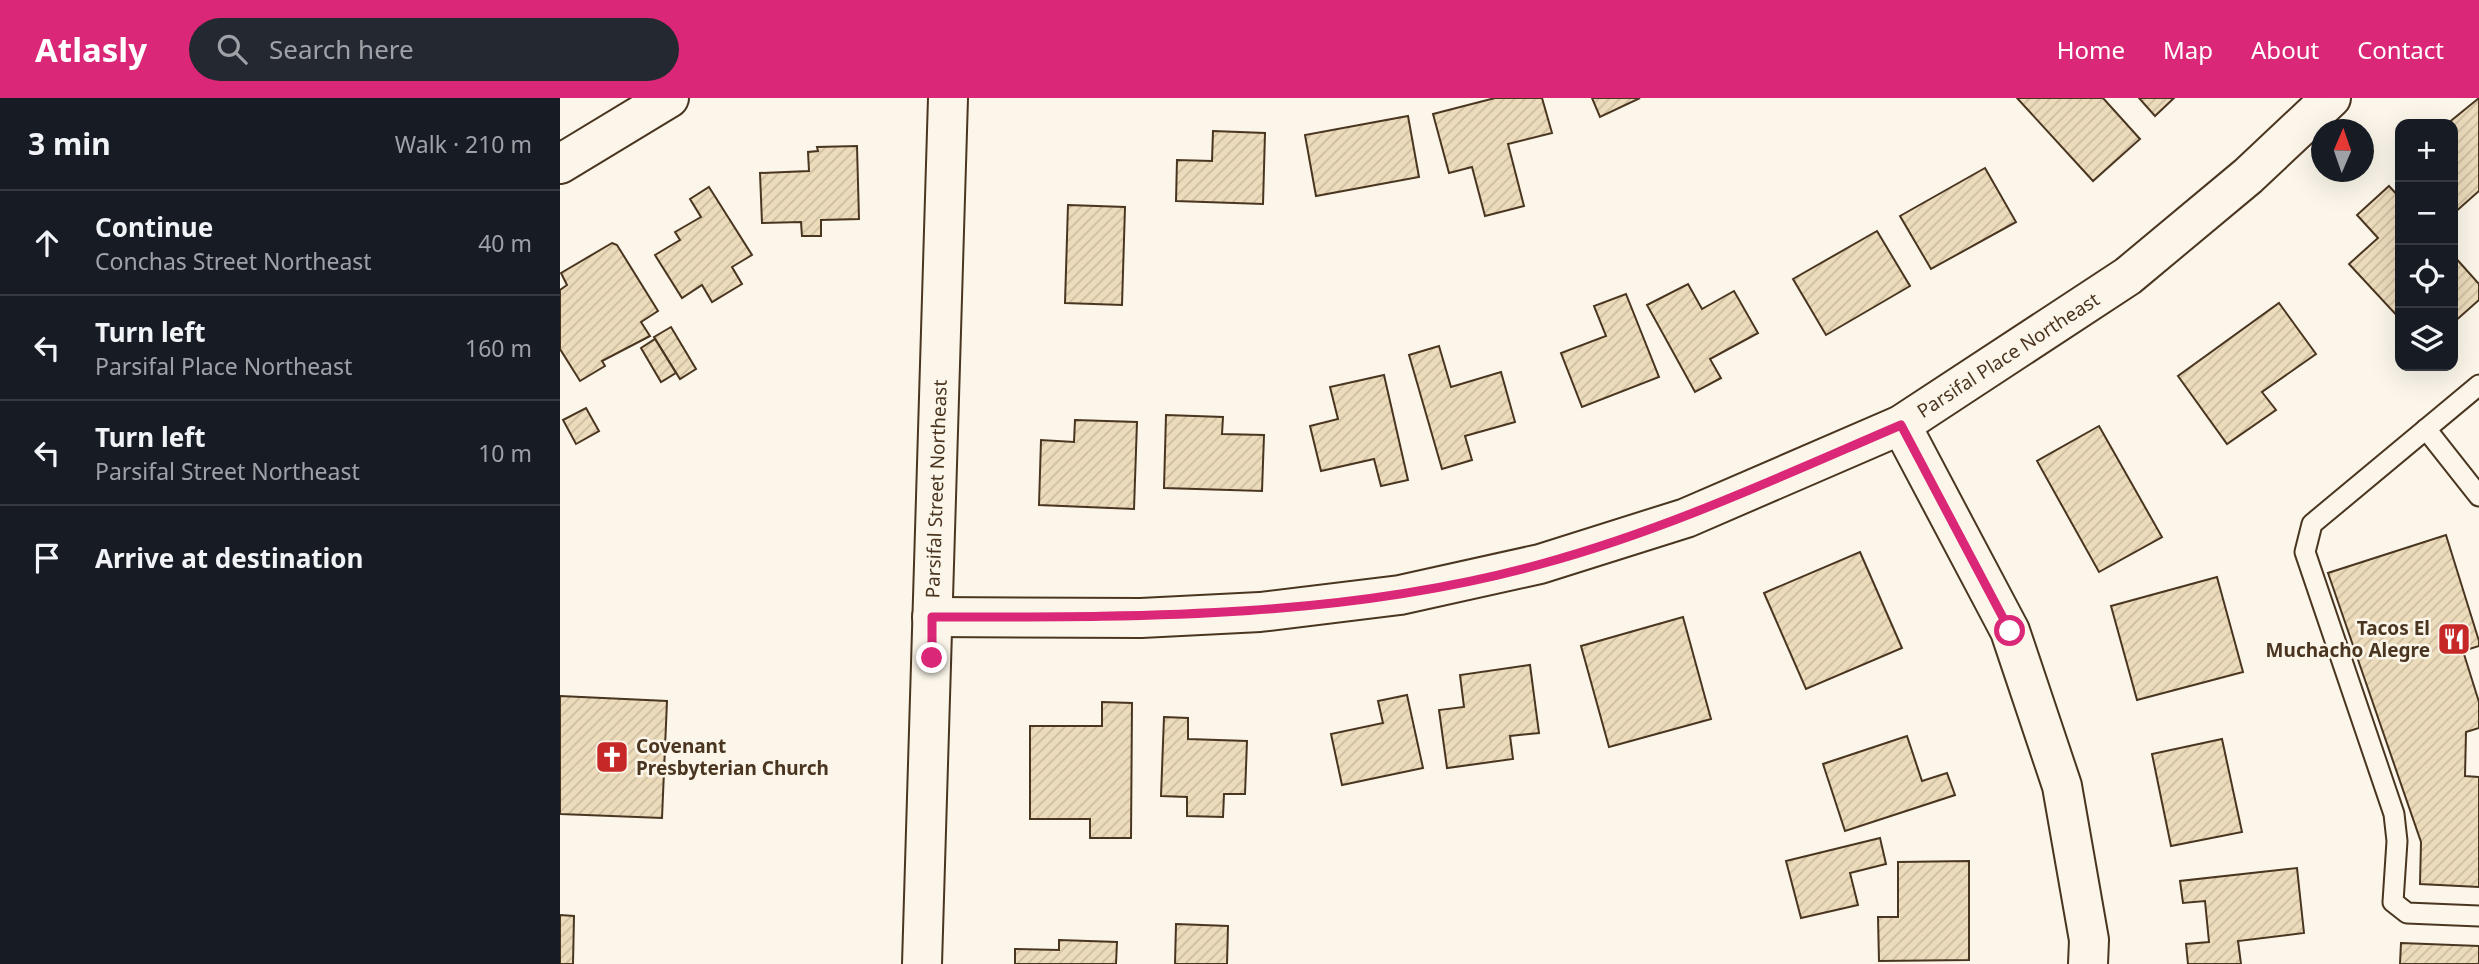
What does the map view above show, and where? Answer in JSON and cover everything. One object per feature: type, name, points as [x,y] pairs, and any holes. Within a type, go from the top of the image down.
[{"type":"street","points":[[560,164],[669,98]]},
{"type":"street","name":"Parsifal Street Northeast","points":[[922,964],[948,98]]},
{"type":"street","name":"Parsifal Place Northeast","points":[[932,617],[1181,616],[1260,612],[1400,595],[1540,565],[1686,518],[1901,425],[2128,276],[2248,176],[2331,98]]},
{"type":"street","points":[[1901,425],[2010,631],[2062,786],[2090,940],[2088,964]]},
{"type":"lane","points":[[2479,385],[2312,524],[2305,552],[2395,814],[2397,841],[2393,902],[2407,913],[2479,916]]},
{"type":"lane","points":[[2426,429],[2479,496]]},
{"type":"building","points":[[1495,98],[1542,98],[1552,133],[1508,144],[1524,206],[1485,216],[1472,167],[1449,173],[1433,114]]},
{"type":"building","points":[[1592,98],[1640,98],[1600,117]]},
{"type":"building","points":[[2017,98],[2103,98],[2140,139],[2093,181]]},
{"type":"building","points":[[2139,98],[2174,98],[2155,116]]},
{"type":"building","points":[[2479,98],[2479,191],[2458,210],[2458,119],[2453,119]]},
{"type":"building","points":[[1408,116],[1419,177],[1316,196],[1305,135]]},
{"type":"building","points":[[1213,131],[1265,133],[1263,204],[1176,201],[1177,160],[1212,161]]},
{"type":"building","points":[[857,146],[859,219],[821,220],[821,236],[802,236],[801,222],[762,223],[760,173],[809,171],[808,152],[818,151],[817,147]]},
{"type":"building","points":[[1985,168],[2016,222],[1931,269],[1900,216]]},
{"type":"building","points":[[2389,186],[2395,193],[2395,314],[2349,264],[2378,238],[2357,215]]},
{"type":"building","points":[[709,187],[752,255],[732,267],[742,284],[712,302],[702,285],[682,298],[655,255],[680,240],[675,232],[701,217],[690,199]]},
{"type":"building","points":[[1068,205],[1125,207],[1122,305],[1065,303]]},
{"type":"building","points":[[1877,231],[1910,286],[1826,335],[1793,279]]},
{"type":"building","points":[[612,243],[617,245],[658,311],[641,322],[650,336],[602,361],[605,366],[580,381],[560,349],[560,290],[567,285],[561,273]]},
{"type":"building","points":[[2458,261],[2479,284],[2479,300],[2458,319]]},
{"type":"building","points":[[1688,284],[1702,309],[1734,291],[1758,333],[1710,359],[1721,378],[1695,392],[1647,305]]},
{"type":"building","points":[[1626,294],[1659,377],[1582,407],[1561,353],[1606,336],[1594,306]]},
{"type":"building","points":[[2279,303],[2316,354],[2262,392],[2276,410],[2227,444],[2178,376]]},
{"type":"building","points":[[671,327],[696,369],[680,379],[654,337]]},
{"type":"building","points":[[655,339],[676,373],[661,382],[641,348]]},
{"type":"building","points":[[1439,346],[1451,387],[1501,372],[1515,422],[1465,436],[1472,460],[1442,469],[1409,355]]},
{"type":"building","points":[[1384,375],[1408,480],[1381,486],[1374,459],[1321,471],[1310,426],[1338,419],[1330,387]]},
{"type":"building","points":[[586,408],[599,431],[576,444],[563,420]]},
{"type":"building","points":[[1166,415],[1223,417],[1222,434],[1264,435],[1262,491],[1164,488]]},
{"type":"building","points":[[1075,420],[1137,422],[1134,509],[1039,505],[1041,440],[1074,442]]},
{"type":"building","points":[[2099,426],[2162,537],[2099,572],[2037,461]]},
{"type":"building","points":[[2446,535],[2479,641],[2479,646],[2463,651],[2479,702],[2479,728],[2466,732],[2465,776],[2479,777],[2479,887],[2420,884],[2421,842],[2328,573]]},
{"type":"building","points":[[1860,552],[1902,648],[1806,689],[1764,593]]},
{"type":"building","points":[[2217,577],[2243,672],[2137,700],[2111,606]]},
{"type":"building","points":[[1683,617],[1711,719],[1609,747],[1581,646]]},
{"type":"building","points":[[1530,665],[1539,733],[1510,736],[1513,759],[1447,768],[1439,710],[1464,707],[1460,675]]},
{"type":"building","points":[[1407,695],[1423,768],[1342,785],[1331,734],[1383,723],[1378,701]]},
{"type":"building","name":"Covenant Presbyterian Church","points":[[560,696],[667,701],[662,818],[560,814]]},
{"type":"building","points":[[1102,702],[1132,703],[1131,838],[1090,838],[1090,819],[1030,819],[1030,726],[1102,726]]},
{"type":"building","points":[[1164,717],[1188,718],[1188,739],[1247,741],[1245,794],[1224,794],[1223,817],[1187,816],[1187,797],[1161,796]]},
{"type":"building","points":[[1907,736],[1922,781],[1947,773],[1955,795],[1845,831],[1823,764]]},
{"type":"building","points":[[2222,739],[2242,832],[2171,846],[2152,754]]},
{"type":"building","points":[[1880,838],[1886,864],[1850,873],[1858,905],[1801,918],[1786,861]]},
{"type":"building","points":[[1969,861],[1969,960],[1879,961],[1878,917],[1898,917],[1898,862]]},
{"type":"building","points":[[2297,868],[2304,933],[2238,941],[2241,964],[2188,964],[2186,944],[2209,942],[2205,901],[2183,903],[2180,881]]},
{"type":"building","points":[[560,915],[574,916],[573,964],[560,964]]},
{"type":"building","points":[[1176,924],[1228,926],[1227,964],[1175,964]]},
{"type":"building","points":[[1059,940],[1117,942],[1116,964],[1015,964],[1015,949],[1059,950]]},
{"type":"building","points":[[2401,943],[2479,946],[2479,964],[2400,964]]},
{"type":"place","name":"Tacos El Muchacho Alegre","points":[[2454,639]]},
{"type":"place","name":"Covenant Presbyterian Church","points":[[612,757]]},
{"type":"route","points":[[932,658],[932,617],[1141,618],[1260,612],[1400,595],[1540,565],[1686,518],[1901,425],[2010,631]]}]
